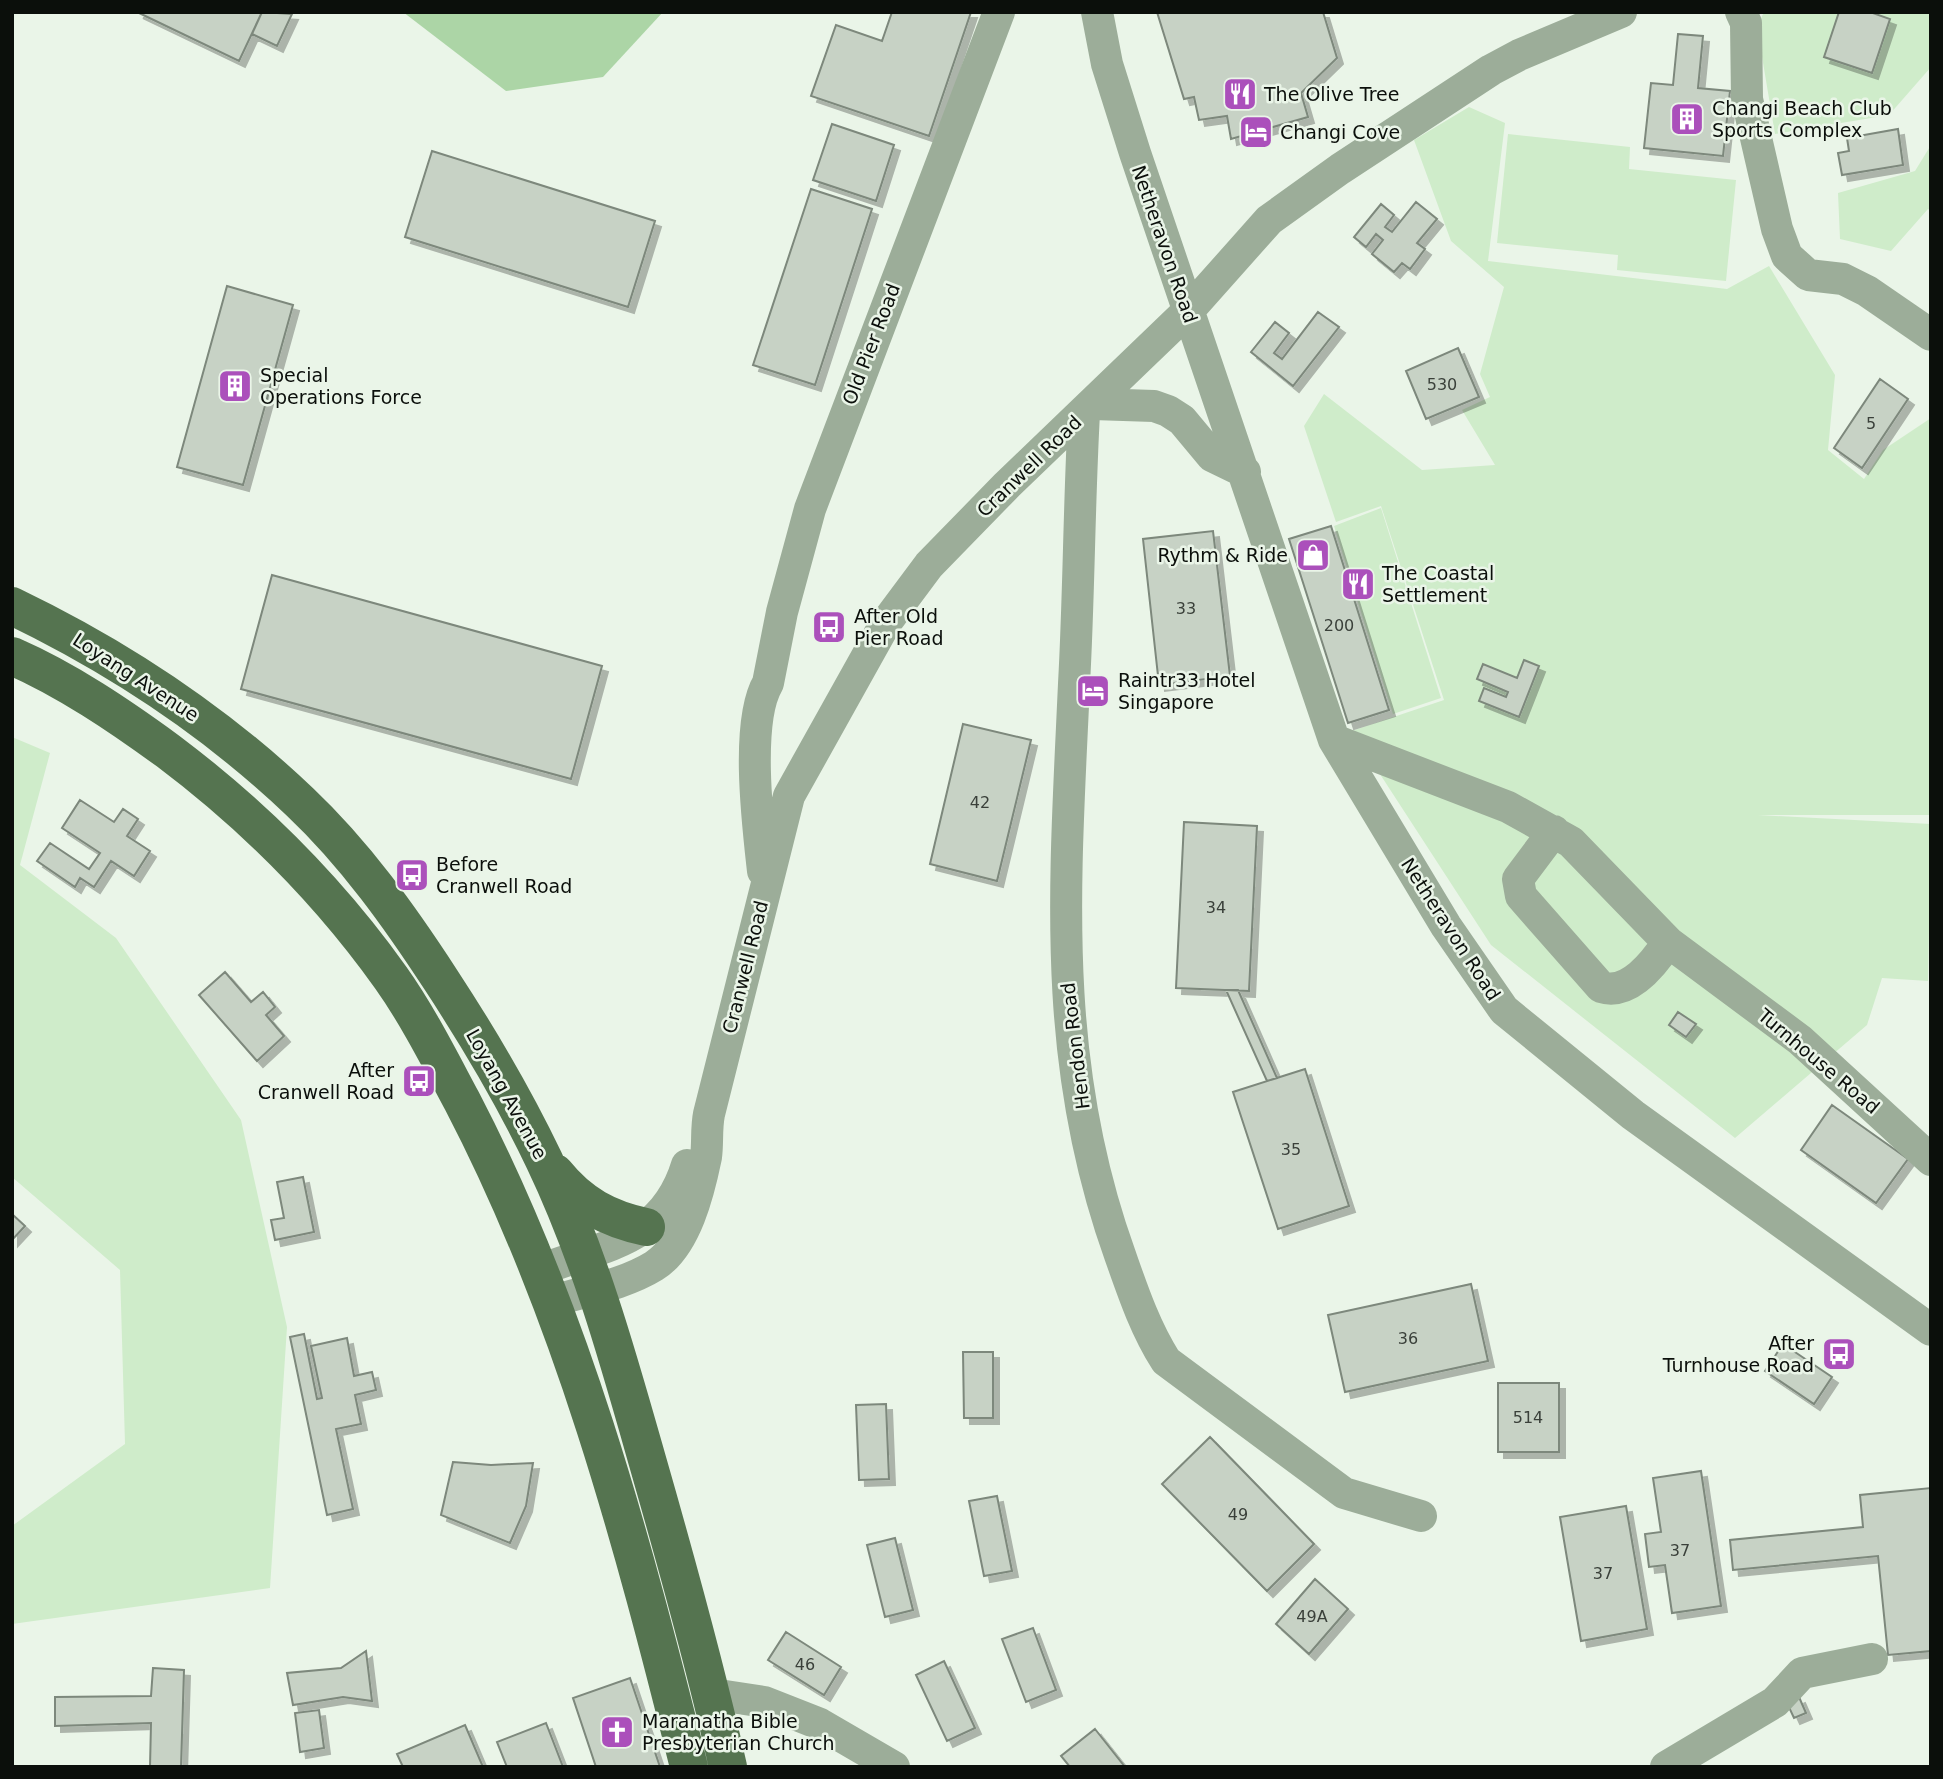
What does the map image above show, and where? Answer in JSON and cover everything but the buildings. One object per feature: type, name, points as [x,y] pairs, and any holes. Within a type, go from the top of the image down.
[{"type":"main road","name":"Loyang Avenue","points":[[12,606],[74,636],[151,682],[243,751],[302,803],[374,886],[415,939],[488,1053],[544,1161],[588,1271],[628,1392],[712,1694],[728,1767]]},
{"type":"main road","points":[[12,656],[128,721],[227,796],[311,878],[391,978],[486,1148],[547,1286],[629,1536],[689,1767]]},
{"type":"main road","points":[[544,1161],[573,1195],[594,1210],[646,1227]]},
{"type":"street","name":"Old Pier Road","points":[[765,889],[757,812],[756,746],[759,701],[768,683],[795,559],[846,410],[999,12]]},
{"type":"street","name":"Netheravon Road","points":[[1097,12],[1107,64],[1135,153],[1334,740],[1446,926],[1504,1010],[1633,1115],[1931,1330]]},
{"type":"street","name":"Cranwell Road","points":[[547,1286],[588,1271],[655,1265],[672,1250],[685,1223],[701,1176],[706,1153],[706,1129],[789,796],[886,624],[929,565],[1007,485],[1188,311],[1269,220],[1340,169],[1491,70],[1519,55],[1621,12]]},
{"type":"street","points":[[1747,16],[1746,99],[1777,229],[1787,256],[1808,275],[1843,279],[1867,291],[1931,335]]},
{"type":"street","points":[[1088,409],[1154,406],[1168,411],[1182,420],[1212,456],[1245,472]]},
{"type":"street","name":"Hendon Road","points":[[1088,409],[1065,891],[1066,997],[1075,1083],[1105,1213],[1147,1332],[1166,1361],[1344,1493],[1421,1516]]},
{"type":"street","name":"Old Pier Road","points":[[768,683],[774,699],[771,721],[777,760],[806,769]]},
{"type":"street","name":"Turnhouse Road","points":[[1334,740],[1508,807],[1554,831],[1595,865],[1668,942],[1800,1040],[1931,1160]]},
{"type":"street","name":"Old Pier Road","points":[[756,746],[763,777],[789,796]]},
{"type":"street","points":[[1554,831],[1518,878],[1518,888],[1521,896],[1601,987],[1608,989],[1635,979],[1656,961],[1668,942]]},
{"type":"street","name":"Cranwell Road","points":[[588,1271],[646,1227],[680,1188],[694,1145],[706,1129]]},
{"type":"street","points":[[1666,1767],[1775,1702],[1802,1673],[1872,1659]]},
{"type":"street","points":[[712,1694],[764,1702],[820,1724],[894,1767]]},
{"type":"shaded area","points":[[403,12],[663,12],[603,77],[506,91]]},
{"type":"shaded area","points":[[1764,12],[1931,12],[1931,67],[1889,115],[1775,134],[1757,27]]},
{"type":"shaded area","points":[[1469,107],[1505,123],[1488,261],[1727,289],[1769,266],[1835,375],[1828,450],[1864,479],[1883,450],[1931,418],[1931,815],[1758,815],[1931,824],[1928,981],[1882,978],[1867,1025],[1735,1138],[1491,945],[1352,731],[1444,700],[1381,506],[1336,522],[1304,426],[1324,394],[1422,470],[1495,465],[1462,410],[1490,397],[1480,374],[1504,287],[1451,241],[1414,140]]},
{"type":"shaded area","points":[[1508,134],[1630,147],[1629,169],[1736,180],[1726,281],[1617,270],[1618,255],[1497,243]]},
{"type":"shaded area","points":[[1931,145],[1931,211],[1928,209],[1891,251],[1840,239],[1838,193],[1915,171]]},
{"type":"shaded area","points":[[1381,508],[1441,698],[1393,714],[1334,526]]},
{"type":"shaded area","points":[[12,737],[50,753],[20,865],[116,938],[241,1120],[287,1327],[270,1588],[12,1624],[12,1526],[125,1444],[120,1270],[12,1177]]},
{"type":"place","name":"The Olive Tree","points":[[1240,94]]},
{"type":"place","name":"Changi Beach Club Sports Complex","points":[[1687,119]]},
{"type":"place","name":"Changi Cove","points":[[1256,132]]},
{"type":"place","name":"Special Operations Force","points":[[235,386]]},
{"type":"place","name":"Rythm & Ride","points":[[1313,555]]},
{"type":"place","name":"The Coastal Settlement","points":[[1358,584]]},
{"type":"place","name":"After Old Pier Road","points":[[829,627]]},
{"type":"place","name":"Raintr33 Hotel Singapore","points":[[1093,691]]},
{"type":"place","name":"Before Cranwell Road","points":[[412,875]]},
{"type":"place","name":"After Cranwell Road","points":[[419,1081]]},
{"type":"place","name":"After Turnhouse Road","points":[[1839,1354]]},
{"type":"place","name":"Maranatha Bible Presbyterian Church","points":[[617,1732]]}]
